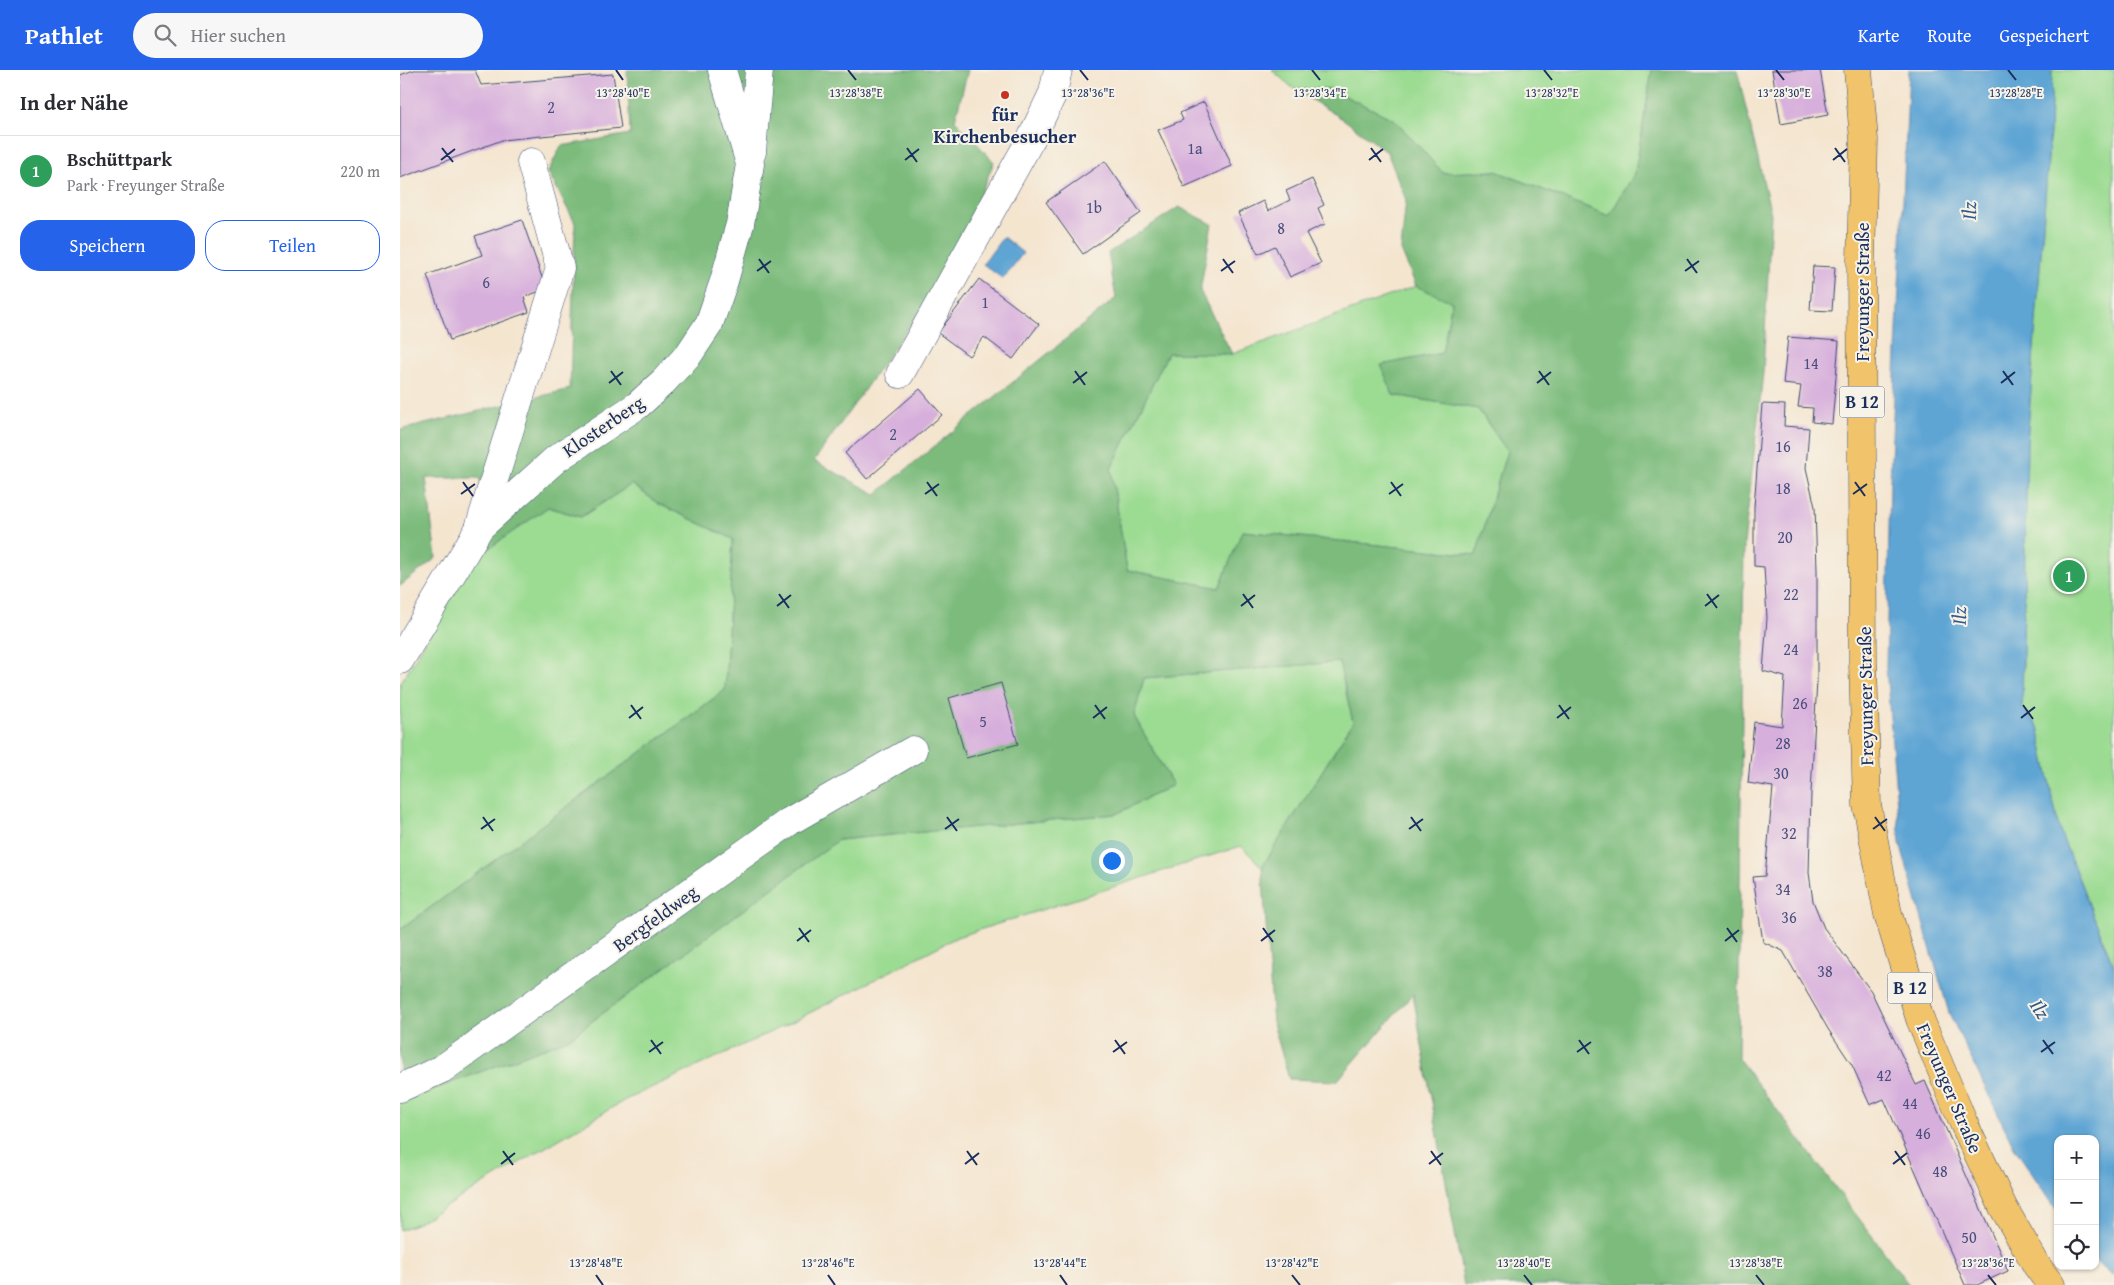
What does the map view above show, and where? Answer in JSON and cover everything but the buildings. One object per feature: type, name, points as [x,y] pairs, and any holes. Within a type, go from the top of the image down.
[{"type":"main road","name":"Freyunger Straße","points":[[1858,70],[1864,140],[1861,270],[1863,663],[1867,805],[1888,914],[1920,1019],[1964,1124],[2003,1207],[2037,1266],[2051,1285]]},
{"type":"street","name":"Klosterberg","points":[[722,70],[750,164]]},
{"type":"street","name":"Klosterberg","points":[[400,660],[480,527],[556,459],[638,405],[689,354],[709,324],[724,281],[740,224],[758,108],[759,70]]},
{"type":"street","points":[[900,374],[1032,137],[1054,93],[1058,70]]},
{"type":"street","points":[[480,527],[560,268],[531,162]]},
{"type":"street","name":"Bergfeldweg","points":[[400,1088],[442,1069],[790,821],[913,750]]},
{"type":"green space","points":[[627,70],[968,70],[955,120],[994,162],[947,273],[814,461],[876,494],[1116,298],[1108,253],[1179,207],[1212,224],[1200,291],[1232,354],[1168,353],[1111,469],[1127,570],[1219,588],[1242,531],[1476,555],[1507,451],[1478,409],[1393,395],[1381,365],[1442,353],[1452,302],[1416,286],[1401,250],[1406,200],[1387,152],[1346,121],[1294,89],[1330,89],[1395,120],[1443,173],[1496,171],[1609,216],[1635,173],[1652,70],[1737,70],[1771,214],[1763,373],[1744,544],[1738,1058],[1909,1285],[1464,1285],[1413,994],[1337,1081],[1289,1079],[1273,1023],[1262,867],[1353,722],[1339,662],[1144,678],[1134,716],[1173,785],[1116,814],[838,840],[568,1039],[400,1102],[400,930],[725,690],[733,539],[659,504],[632,484],[581,517],[548,507],[475,558],[485,491],[479,478],[426,478],[436,558],[400,586],[400,430],[570,389],[575,223],[548,172],[561,146],[630,134]]},
{"type":"green space","points":[[1272,70],[1652,70],[1635,173],[1609,216],[1496,171],[1442,173],[1395,120],[1330,89],[1294,89]]},
{"type":"green space","points":[[2052,70],[2114,70],[2114,967],[2059,829],[2038,726],[2022,708],[2027,443],[2050,131]]},
{"type":"green space","points":[[1416,286],[1452,301],[1442,353],[1382,365],[1393,395],[1478,409],[1507,451],[1476,555],[1243,531],[1219,588],[1127,570],[1111,469],[1168,353],[1232,354]]},
{"type":"green space","points":[[631,484],[659,504],[733,539],[725,690],[400,930],[400,684],[475,558],[548,507],[581,517]]},
{"type":"green space","points":[[1339,662],[1353,722],[1262,867],[1241,846],[957,937],[790,1023],[625,1100],[418,1223],[400,1230],[400,1102],[568,1039],[838,840],[1116,814],[1173,785],[1134,716],[1144,678]]},
{"type":"water","name":"Ilz","points":[[1909,70],[2052,70],[2050,131],[2027,443],[2022,708],[2038,726],[2059,829],[2114,967],[2114,1276],[2099,1264],[2099,1135],[2054,1135],[2054,1206],[2014,1147],[1949,1013],[1900,843],[1886,667],[1890,481]]},
{"type":"water","points":[[1003,237],[1023,253],[1003,279],[983,264]]},
{"type":"place","name":"für Kirchenbesucher","points":[[1005,95]]},
{"type":"place","name":"Bschüttpark","points":[[2069,576]]}]
